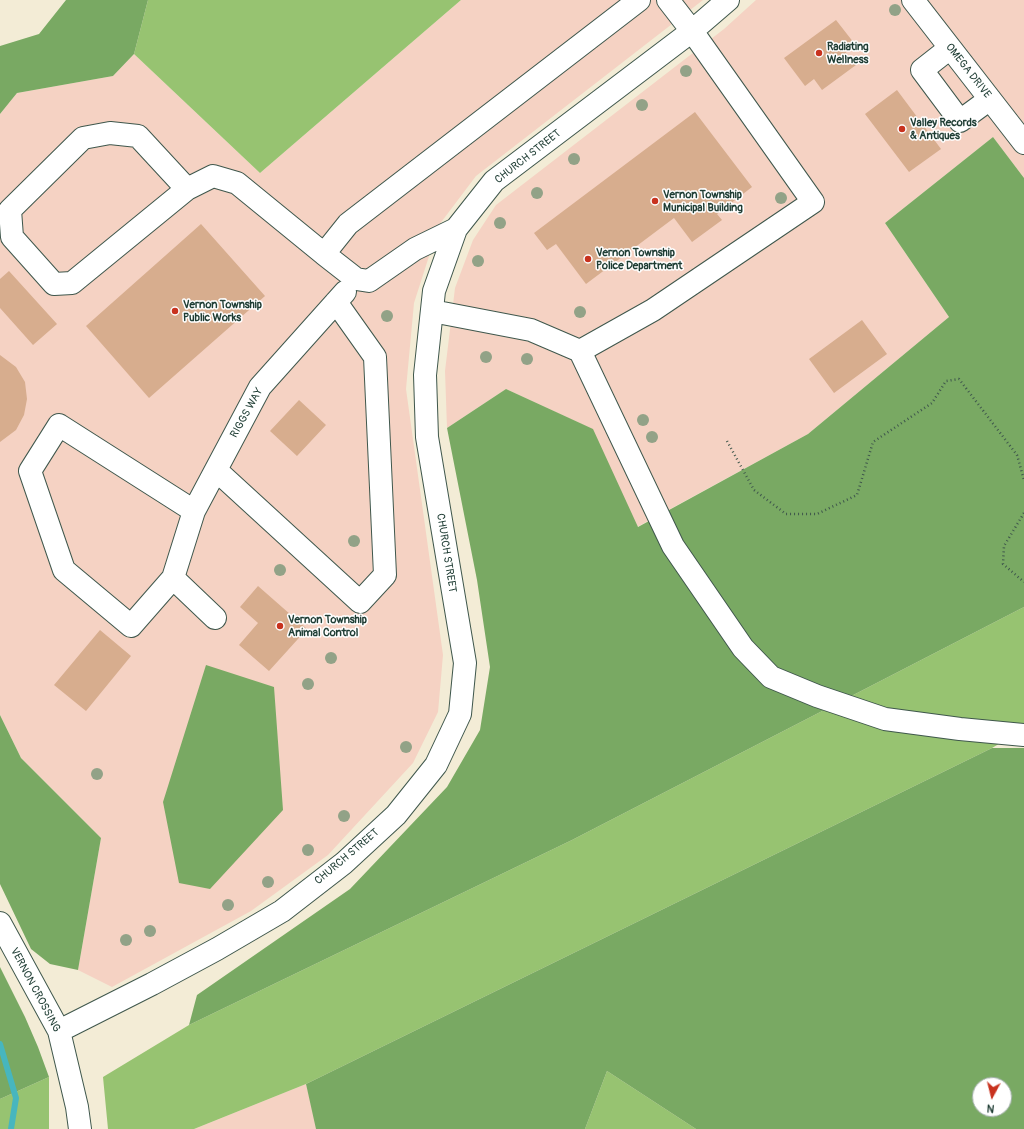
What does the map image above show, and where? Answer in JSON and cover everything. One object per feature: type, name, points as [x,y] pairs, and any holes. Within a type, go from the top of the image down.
[{"type":"street","points":[[324,254],[348,224],[638,0]]},
{"type":"street","points":[[580,351],[653,310],[813,202],[692,31],[668,0]]},
{"type":"street","name":"CHURCH STREET","points":[[59,1031],[172,974],[282,911],[344,863],[396,815],[436,765],[460,714],[465,663],[427,437],[426,376],[434,291],[456,229],[494,182],[692,31],[728,0]]},
{"type":"street","name":"OMEGA DRIVE","points":[[913,0],[1024,143]]},
{"type":"street","points":[[950,48],[922,70],[960,121],[990,99]]},
{"type":"street","points":[[187,189],[138,136],[110,133],[83,138],[10,210],[12,237],[54,284],[72,283],[187,189],[213,176],[237,182],[356,279],[369,281],[414,249],[456,229]]},
{"type":"street","name":"RIGGS WAY","points":[[173,578],[194,511],[260,387],[356,279]]},
{"type":"street","points":[[216,470],[360,602],[385,575],[375,357],[336,302]]},
{"type":"street","points":[[432,311],[532,330],[580,351],[674,546],[743,648],[771,677],[817,696],[885,719],[960,729],[1024,735]]},
{"type":"street","points":[[194,511],[59,425],[30,472],[64,570],[131,626],[173,578],[215,618]]},
{"type":"street","name":"VERNON CROSSING","points":[[0,923],[59,1031],[77,1107],[80,1129]]},
{"type":"path","points":[[726,441],[754,490],[786,514],[817,514],[857,496],[873,442],[932,403],[946,381],[959,379],[1017,455],[1024,480]]},
{"type":"path","points":[[1024,513],[1004,546],[1003,564],[1024,582]]},
{"type":"shaded area","points":[[461,0],[703,0],[476,176],[439,225],[414,303],[406,389],[443,655],[438,712],[413,763],[328,855],[251,911],[112,987],[78,970],[101,838],[21,758],[0,715],[0,114],[17,93],[113,76],[134,54],[260,173]]},
{"type":"shaded area","points":[[756,0],[1024,0],[1024,178],[993,137],[885,223],[949,317],[808,434],[637,527],[592,429],[506,389],[447,428],[445,371],[455,288],[473,240],[496,205],[724,29]]},
{"type":"shaded area","points":[[306,1084],[317,1129],[194,1129]]},
{"type":"green space","points":[[66,0],[148,0],[134,54],[113,76],[17,93],[0,114],[0,46],[39,34]]},
{"type":"green space","points":[[148,0],[461,0],[260,173],[134,54]]},
{"type":"green space","points":[[993,137],[1024,178],[1024,607],[572,840],[189,1025],[197,995],[350,889],[447,787],[480,730],[490,667],[477,580],[447,428],[506,389],[593,429],[638,527],[808,434],[949,317],[885,223]]},
{"type":"green space","points":[[1024,607],[1024,729],[992,748],[306,1084],[194,1129],[108,1129],[103,1077],[189,1025],[572,840]]},
{"type":"green space","points":[[206,665],[274,687],[283,810],[210,889],[179,883],[163,802]]},
{"type":"green space","points":[[0,715],[21,758],[101,838],[78,970],[50,964],[31,949],[0,884]]},
{"type":"green space","points":[[992,748],[1024,748],[1024,1129],[696,1129],[607,1071],[585,1129],[316,1129],[306,1084]]},
{"type":"green space","points":[[0,967],[25,1017],[49,1077],[0,1099]]},
{"type":"green space","points":[[607,1071],[696,1129],[585,1129]]},
{"type":"green space","points":[[49,1077],[49,1129],[0,1129],[0,1099]]},
{"type":"building","name":"Radiating Wellness","points":[[836,20],[854,43],[845,51],[856,65],[822,90],[814,79],[805,86],[784,58]]},
{"type":"building","points":[[897,90],[941,149],[909,172],[865,114]]},
{"type":"building","name":"Vernon Township Municipal Building","points":[[695,112],[752,187],[717,214],[722,220],[692,242],[674,218],[586,284],[556,244],[547,250],[534,233]]},
{"type":"building","name":"Vernon Township Public Works","points":[[201,224],[265,296],[149,398],[86,326]]},
{"type":"building","points":[[9,271],[57,324],[33,345],[0,308],[0,279]]},
{"type":"building","points":[[862,320],[887,354],[834,393],[809,359]]},
{"type":"building","points":[[0,355],[16,367],[25,382],[27,399],[24,415],[16,430],[0,442]]},
{"type":"building","points":[[299,400],[326,425],[297,456],[270,431]]},
{"type":"building","name":"Vernon Township Animal Control","points":[[258,586],[307,629],[269,671],[239,645],[258,623],[240,607]]},
{"type":"building","points":[[100,630],[131,656],[86,711],[54,685]]},
{"type":"waterway","points":[[0,1044],[16,1098],[11,1129]]},
{"type":"place","name":"Radiating Wellness","points":[[819,53]]},
{"type":"place","name":"Valley Records & Antiques","points":[[902,129]]},
{"type":"place","name":"Vernon Township Municipal Building","points":[[655,201]]},
{"type":"place","name":"Vernon Township Police Department","points":[[588,259]]},
{"type":"place","name":"Vernon Township Public Works","points":[[175,311]]},
{"type":"place","name":"Vernon Township Animal Control","points":[[280,626]]}]
